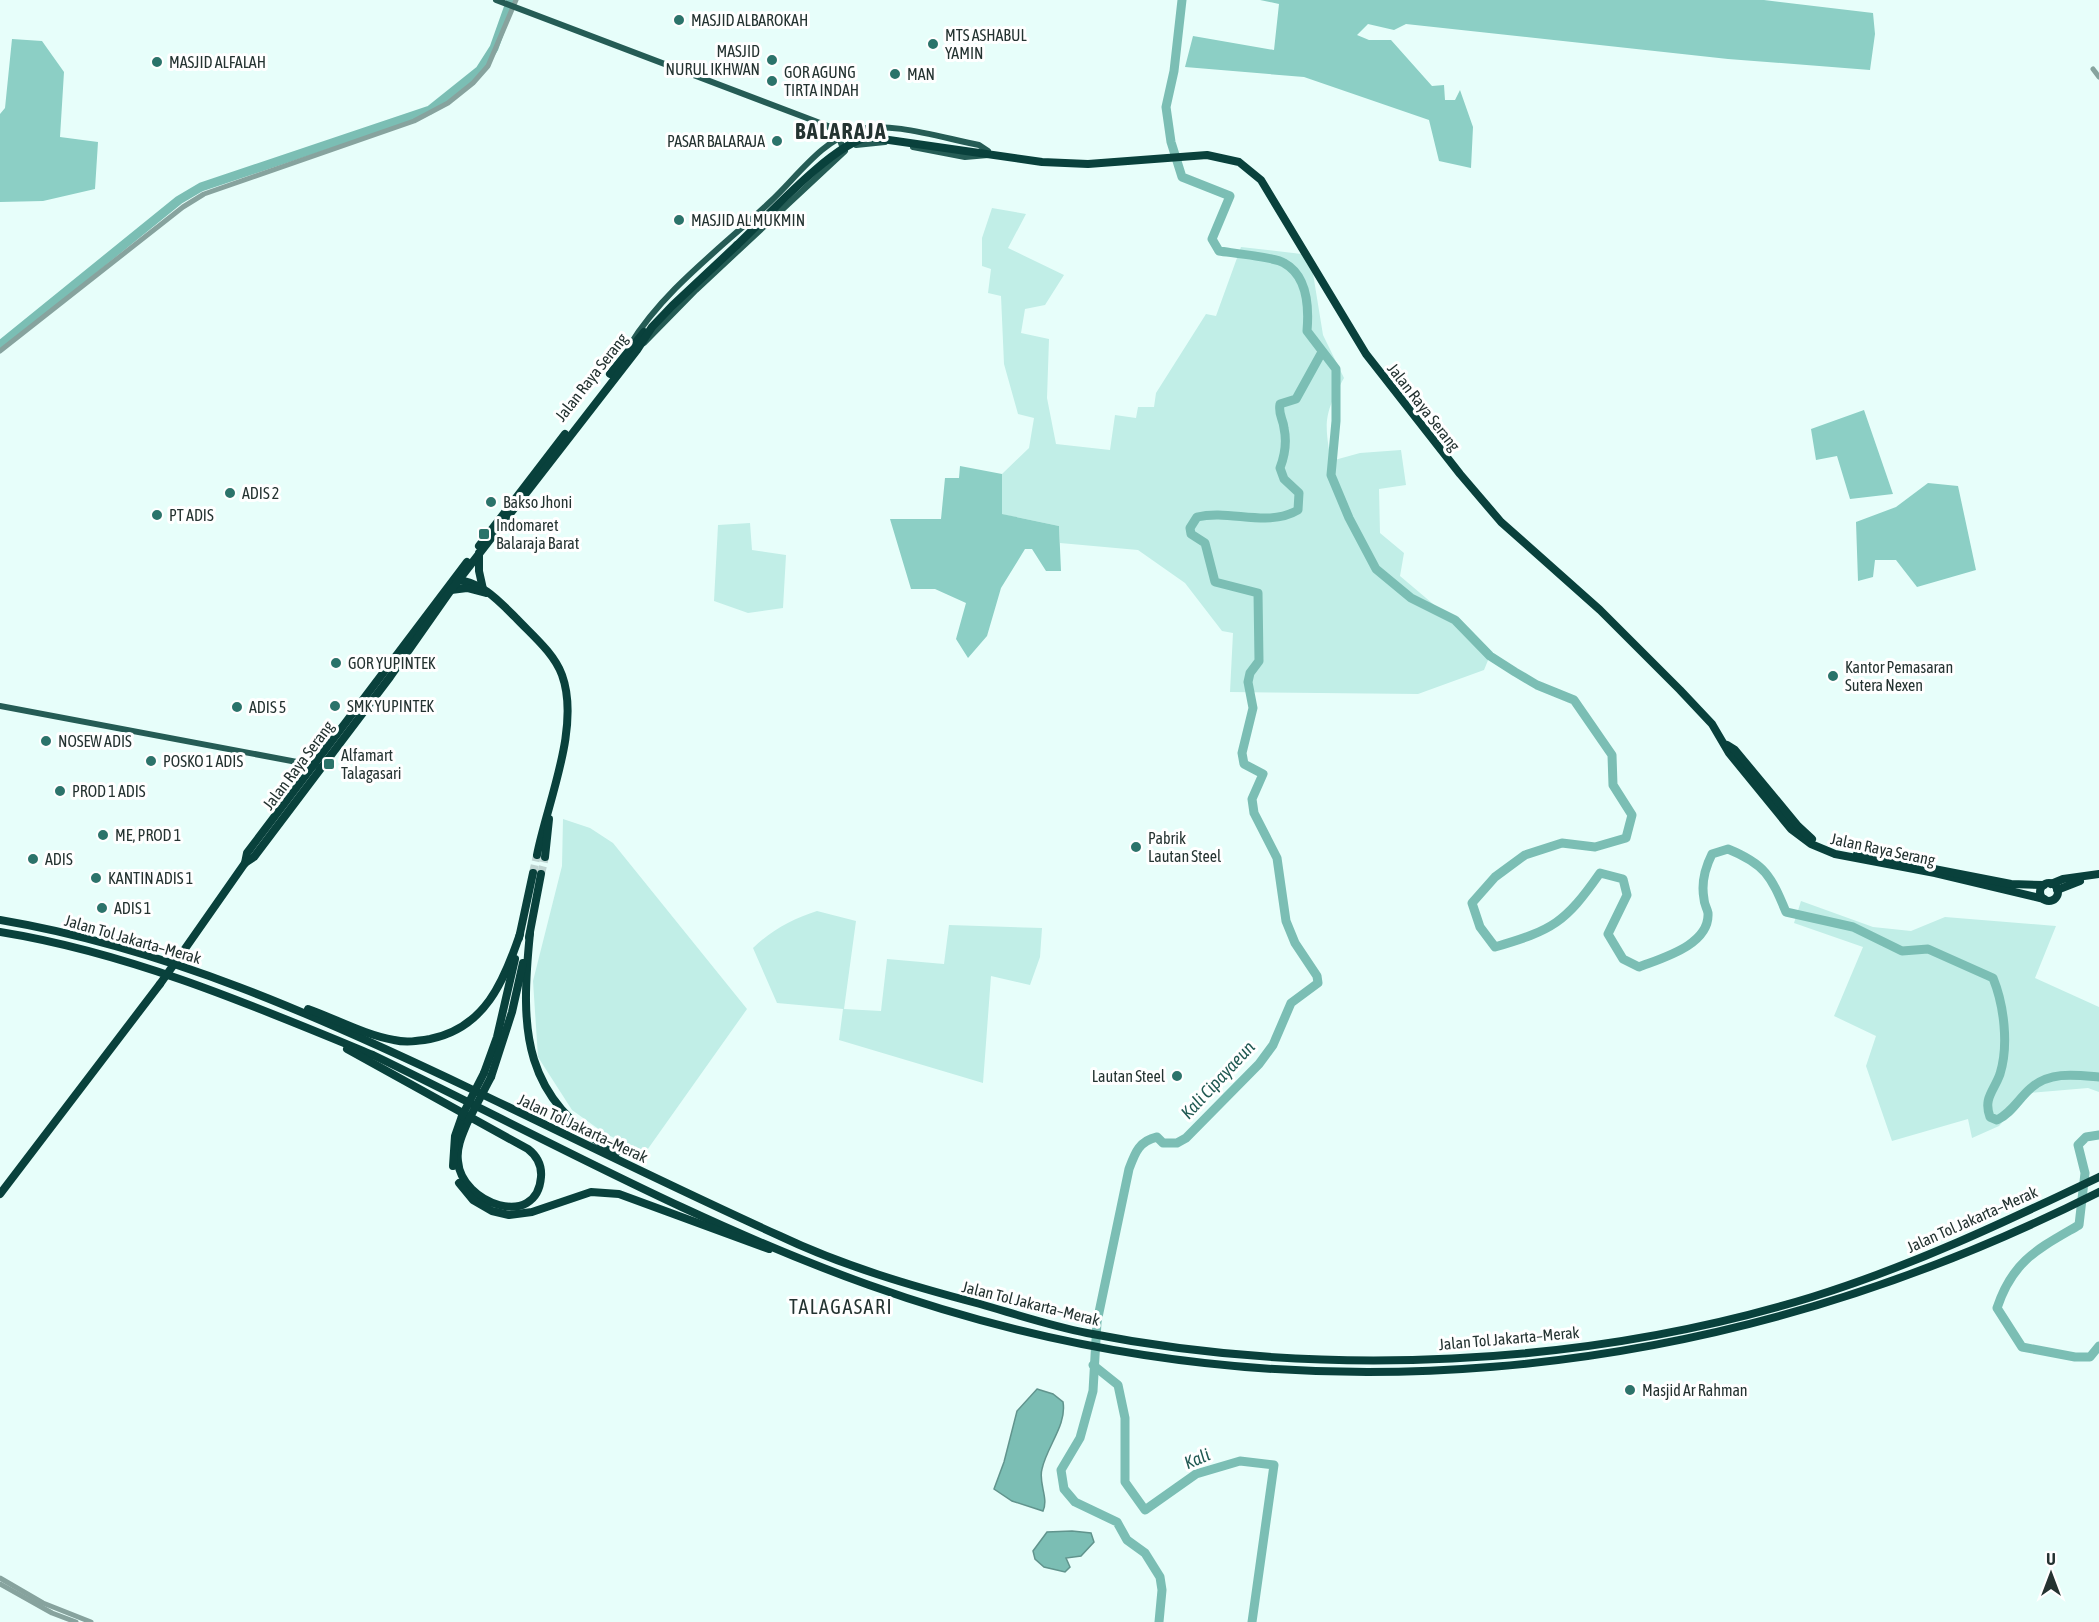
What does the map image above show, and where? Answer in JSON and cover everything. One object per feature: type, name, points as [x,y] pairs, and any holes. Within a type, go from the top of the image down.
[{"type":"highway","name":"Jalan Raya Serang","points":[[0,1194],[160,984],[245,863],[254,857],[457,580],[651,326],[688,284],[822,158],[845,140],[857,135],[877,132],[1042,162],[1092,162],[1191,156],[1227,158],[1252,171],[1261,180],[1366,354],[1460,474],[1501,522],[1630,638],[1712,724],[1727,745],[1735,750],[1798,826],[1822,845],[1979,881],[2044,899],[2054,899],[2057,890],[2068,884],[2099,877]]},
{"type":"highway","points":[[476,555],[484,589]]},
{"type":"highway","name":"Jalan Raya Serang","points":[[411,643],[457,580]]},
{"type":"highway","points":[[457,580],[484,589],[548,652],[562,675],[568,705],[567,727],[549,807],[541,856]]},
{"type":"highway","points":[[451,590],[484,589]]},
{"type":"highway","points":[[488,1075],[520,934],[537,874],[530,933],[525,1015],[528,1041],[536,1069],[547,1088],[574,1122],[596,1142],[786,1240]]},
{"type":"highway","name":"Jalan Raya Serang","points":[[1979,881],[2047,884],[2063,879],[2099,877]]},
{"type":"highway","points":[[2044,899],[2040,892],[2047,884],[2057,890]]},
{"type":"highway","name":"Jalan Tol Jakarta–Merak","points":[[0,920],[156,958],[273,999],[380,1046],[786,1240],[872,1272],[1084,1333],[1242,1355],[1327,1359],[1469,1356],[1642,1338],[1762,1311],[1863,1280],[1958,1243],[2097,1178]]},
{"type":"highway","name":"Jalan Tol Jakarta–Merak","points":[[0,932],[34,937],[150,968],[318,1032],[373,1055],[700,1215],[868,1285],[948,1311],[1084,1346],[1170,1360],[1318,1372],[1471,1370],[1584,1357],[1751,1323],[1814,1307],[1958,1255],[2099,1192]]},
{"type":"highway","points":[[530,933],[512,1012],[488,1075],[465,1119],[452,1157],[459,1184],[473,1200],[492,1211],[509,1215],[532,1212],[577,1195],[603,1191],[619,1194],[760,1248],[780,1250]]},
{"type":"highway","points":[[273,999],[392,1040],[418,1041],[436,1038],[461,1028],[484,1009],[498,990],[520,934]]},
{"type":"highway","points":[[318,1032],[528,1149],[538,1160],[542,1173],[540,1185],[534,1197],[522,1205],[510,1207],[478,1197],[464,1182],[457,1158],[465,1119]]},
{"type":"highway","points":[[868,1285],[872,1272]]},
{"type":"main road","points":[[497,0],[514,4],[828,126],[855,130],[897,129],[979,145],[988,153]]},
{"type":"main road","points":[[828,126],[839,138],[844,151]]},
{"type":"main road","points":[[622,364],[634,338],[666,300],[817,156],[839,138],[855,130]]},
{"type":"main road","points":[[622,364],[676,309],[844,151],[872,142],[965,157],[988,153]]},
{"type":"main road","points":[[817,156],[819,165],[825,169]]},
{"type":"main road","points":[[742,228],[746,236],[753,236]]},
{"type":"main road","points":[[0,706],[319,767]]},
{"type":"street","points":[[0,351],[204,194],[414,121],[448,103],[473,83],[488,66],[514,4]]},
{"type":"street","points":[[2093,69],[2099,77]]},
{"type":"street","points":[[0,1578],[43,1604],[91,1622]]},
{"type":"street","points":[[0,1584],[52,1613],[76,1622]]},
{"type":"shaded area","points":[[1260,0],[1764,0],[1873,13],[1875,34],[1870,70],[1728,59],[1406,24],[1394,30],[1368,24],[1357,35],[1369,40],[1391,40],[1432,86],[1444,85],[1445,100],[1455,100],[1460,90],[1473,127],[1471,168],[1439,161],[1429,120],[1304,77],[1185,67],[1193,36],[1274,50],[1279,4]]},
{"type":"shaded area","points":[[12,39],[42,41],[64,72],[60,137],[98,142],[95,189],[43,201],[0,202],[0,114],[5,108]]},
{"type":"shaded area","points":[[992,208],[1026,214],[1008,248],[1064,275],[1045,305],[1025,309],[1021,333],[1049,339],[1047,398],[1056,444],[1110,450],[1115,415],[1136,418],[1138,407],[1154,407],[1156,393],[1206,314],[1216,316],[1241,247],[1310,255],[1323,335],[1344,378],[1327,418],[1331,461],[1360,453],[1401,450],[1406,485],[1379,489],[1380,533],[1404,553],[1400,576],[1491,653],[1484,670],[1418,694],[1230,692],[1233,633],[1222,631],[1185,583],[1138,550],[1060,543],[1059,526],[1001,514],[1002,474],[1029,448],[1034,418],[1018,414],[1004,364],[1001,296],[988,293],[991,269],[982,266],[982,238]]},
{"type":"shaded area","points":[[1864,410],[1893,494],[1850,499],[1837,456],[1816,460],[1811,429]]},
{"type":"shaded area","points":[[960,466],[1002,474],[1002,514],[1059,526],[1061,571],[1046,571],[1032,549],[1025,549],[1001,588],[987,636],[968,658],[956,639],[966,603],[935,589],[911,589],[890,519],[941,519],[945,478],[959,478]]},
{"type":"shaded area","points":[[1928,483],[1958,486],[1976,570],[1917,587],[1896,560],[1875,560],[1873,577],[1858,581],[1856,522],[1896,507]]},
{"type":"shaded area","points":[[750,523],[752,550],[786,555],[783,608],[748,613],[714,601],[718,525]]},
{"type":"shaded area","points":[[563,819],[590,828],[613,843],[747,1009],[645,1153],[604,1133],[572,1110],[538,1057],[533,981],[562,866]]},
{"type":"shaded area","points":[[1801,901],[1873,927],[1911,931],[1945,917],[2056,926],[2035,978],[2099,1007],[2099,1092],[2088,1088],[2028,1093],[1999,1126],[1972,1138],[1968,1119],[1892,1141],[1866,1066],[1876,1036],[1834,1016],[1863,947],[1794,923]]},
{"type":"shaded area","points":[[817,911],[856,921],[844,1009],[881,1011],[887,959],[944,964],[949,925],[1042,928],[1040,957],[1030,985],[991,976],[983,1083],[839,1040],[843,1009],[777,1003],[753,948],[783,926]]},
{"type":"shaded area","points":[[1037,1389],[1053,1394],[1063,1402],[1062,1419],[1041,1474],[1045,1501],[1043,1511],[1012,1501],[994,1489],[1004,1462],[1017,1411]]},
{"type":"shaded area","points":[[1047,1532],[1091,1533],[1094,1542],[1081,1556],[1066,1558],[1070,1567],[1065,1572],[1044,1567],[1035,1559],[1033,1551]]},
{"type":"waterway","points":[[0,345],[179,200],[201,187],[430,110],[480,70],[494,48],[511,0]]},
{"type":"waterway","points":[[1182,0],[1174,71],[1166,107],[1171,142],[1182,177],[1230,196],[1212,239],[1219,251],[1279,261],[1292,269],[1302,284],[1308,312],[1307,331],[1336,369],[1336,421],[1331,475],[1349,518],[1376,569],[1411,598],[1455,620],[1490,656],[1537,685],[1574,700],[1612,755],[1613,785],[1632,815],[1626,838],[1595,847],[1562,843],[1525,855],[1495,877],[1472,903],[1480,927],[1495,947],[1531,935],[1556,922],[1577,903],[1600,873],[1623,879],[1627,895],[1608,934],[1623,959],[1639,967],[1683,949],[1701,934],[1707,924],[1708,913],[1704,901],[1703,881],[1712,854],[1728,849],[1759,866],[1771,880],[1786,912],[1853,927],[1902,951],[1928,949],[1993,978],[2000,1000],[2005,1038],[2003,1063],[1988,1105],[1990,1117],[1997,1120],[2002,1117],[2031,1088],[2046,1079],[2064,1075],[2099,1077]]},
{"type":"waterway","name":"Kali Cipayaeun","points":[[1159,1622],[1162,1590],[1160,1577],[1145,1553],[1127,1540],[1117,1522],[1075,1502],[1064,1489],[1061,1470],[1080,1438],[1093,1391],[1097,1322],[1129,1169],[1136,1153],[1146,1141],[1157,1137],[1163,1143],[1177,1143],[1186,1138],[1259,1064],[1273,1045],[1291,1003],[1318,983],[1317,976],[1295,943],[1286,921],[1277,858],[1254,813],[1252,799],[1263,774],[1244,764],[1242,753],[1253,708],[1248,682],[1250,673],[1259,661],[1258,593],[1215,582],[1205,543],[1191,534],[1190,528],[1197,517],[1222,515],[1274,518],[1298,510],[1299,493],[1284,479],[1280,468],[1285,443],[1280,404],[1296,399],[1322,352]]},
{"type":"waterway","points":[[2099,1135],[2086,1137],[2078,1145],[2085,1173],[2079,1225],[2039,1249],[2019,1267],[2003,1292],[1997,1308],[2022,1347],[2075,1357],[2090,1357],[2099,1346]]},
{"type":"waterway","name":"Kali","points":[[1093,1365],[1118,1385],[1125,1418],[1125,1482],[1145,1510],[1196,1474],[1240,1461],[1274,1465],[1252,1622]]},
{"type":"tunnel","points":[[533,873],[537,855]]},
{"type":"tunnel","points":[[541,874],[545,857]]},
{"type":"place","name":"MASJID ALBAROKAH","points":[[679,20]]},
{"type":"place","name":"MTS ASHABUL YAMIN","points":[[933,44]]},
{"type":"place","name":"MASJID NURUL IKHWAN","points":[[772,60]]},
{"type":"place","name":"MASJID ALFALAH","points":[[157,62]]},
{"type":"place","name":"MAN","points":[[895,74]]},
{"type":"place","name":"GOR AGUNG TIRTA INDAH","points":[[772,81]]},
{"type":"place","name":"PASAR BALARAJA","points":[[777,141]]},
{"type":"place","name":"MASJID AL MUKMIN","points":[[679,220]]},
{"type":"place","name":"ADIS 2","points":[[230,493]]},
{"type":"place","name":"Bakso Jhoni","points":[[491,502]]},
{"type":"place","name":"PT ADIS","points":[[157,515]]},
{"type":"place","name":"Indomaret Balaraja Barat","points":[[484,534]]},
{"type":"place","name":"GOR YUPINTEK","points":[[336,663]]},
{"type":"place","name":"Kantor Pemasaran Sutera Nexen","points":[[1833,676]]},
{"type":"place","name":"SMK YUPINTEK","points":[[335,706]]},
{"type":"place","name":"ADIS 5","points":[[237,707]]},
{"type":"place","name":"NOSEW ADIS","points":[[46,741]]},
{"type":"place","name":"POSKO 1 ADIS","points":[[151,761]]},
{"type":"place","name":"Alfamart Talagasari","points":[[329,764]]},
{"type":"place","name":"PROD 1 ADIS","points":[[60,791]]},
{"type":"place","name":"ME, PROD 1","points":[[103,835]]},
{"type":"place","name":"Pabrik Lautan Steel","points":[[1136,847]]},
{"type":"place","name":"ADIS","points":[[33,859]]},
{"type":"place","name":"KANTIN ADIS 1","points":[[96,878]]},
{"type":"place","name":"ADIS 1","points":[[102,908]]},
{"type":"place","name":"Lautan Steel","points":[[1177,1076]]},
{"type":"place","name":"Masjid Ar Rahman","points":[[1630,1390]]},
{"type":"district","name":"BALARAJA","points":[[841,131]]},
{"type":"district","name":"TALAGASARI","points":[[841,1307]]}]
